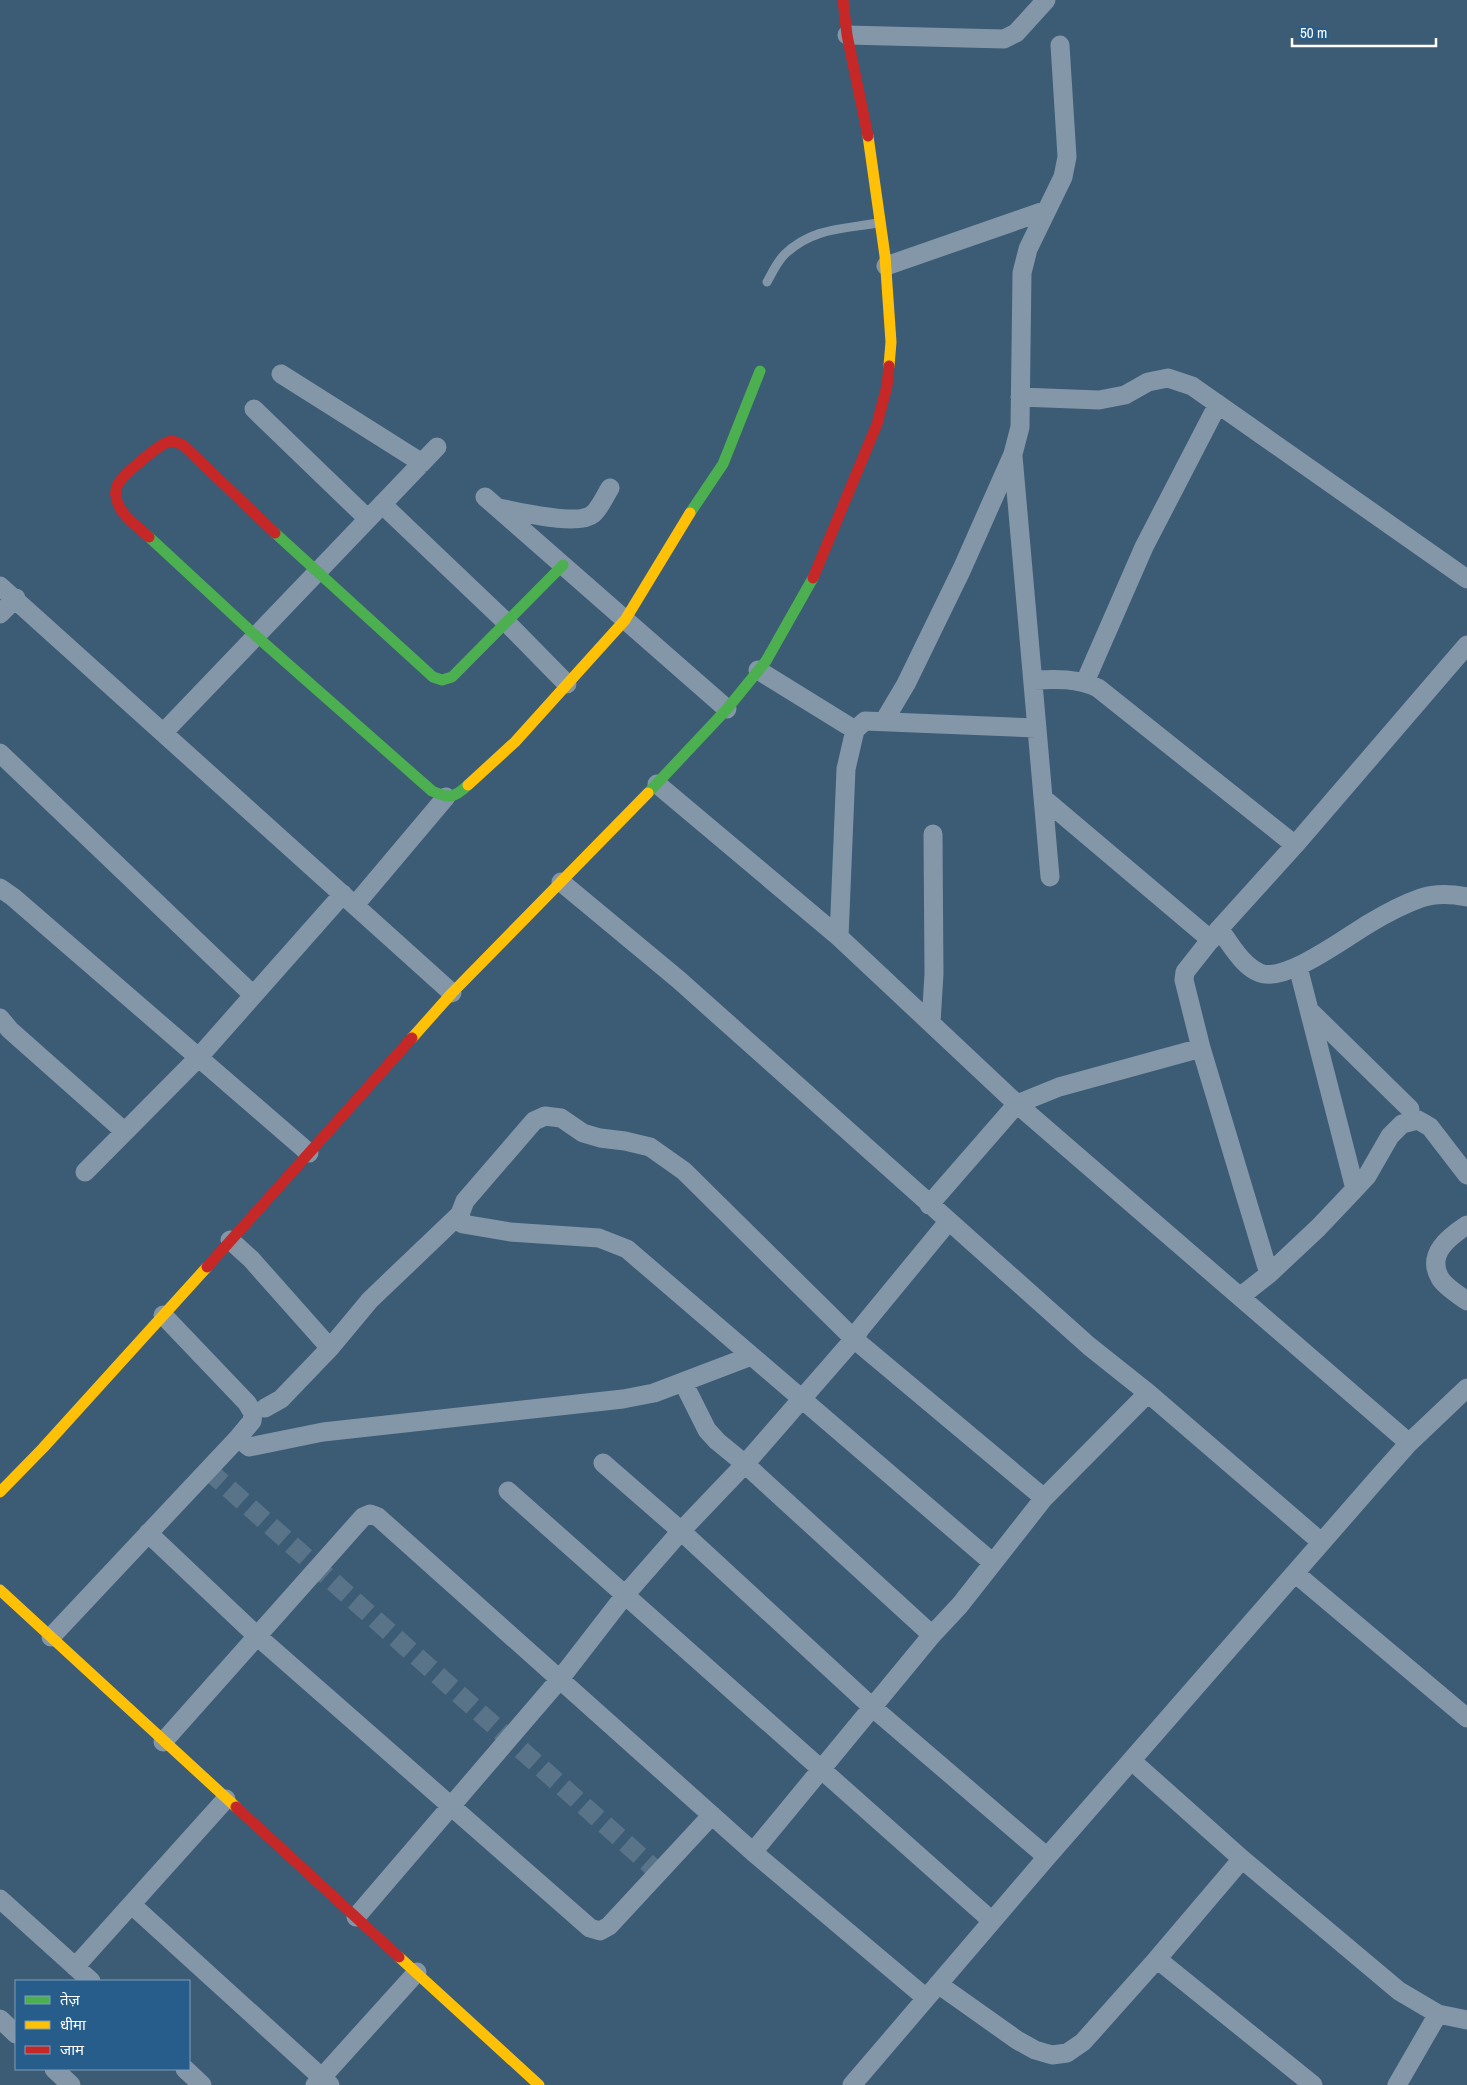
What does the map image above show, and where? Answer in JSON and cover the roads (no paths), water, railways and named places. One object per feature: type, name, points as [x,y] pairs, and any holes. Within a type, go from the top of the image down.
[{"type":"street","points":[[0,1492],[43,1448],[452,993],[657,784],[727,709],[766,661],[809,587],[877,424],[887,386],[891,342],[886,266],[872,153],[847,34],[843,0]]},
{"type":"street","points":[[847,34],[1004,39],[1016,33],[1046,0]]},
{"type":"street","points":[[884,721],[906,684],[962,569],[1012,454],[1020,427],[1022,272],[1028,249],[1063,177],[1067,157],[1060,45]]},
{"type":"street","points":[[886,266],[1047,210]]},
{"type":"street","points":[[86,1172],[198,1058],[253,996],[349,900],[446,798],[457,795],[515,742],[625,620],[692,510],[723,464],[760,370]]},
{"type":"street","points":[[281,374],[422,463]]},
{"type":"street","points":[[1020,397],[1100,400],[1124,395],[1148,382],[1168,378],[1192,386],[1467,579]]},
{"type":"street","points":[[1086,682],[1144,547],[1218,404]]},
{"type":"street","points":[[254,409],[368,519]]},
{"type":"street","points":[[446,798],[432,790],[256,636],[123,513],[115,497],[117,485],[167,442],[174,441],[183,444],[317,573],[433,677],[442,680],[452,678],[563,565]]},
{"type":"street","points":[[163,733],[437,447]]},
{"type":"street","points":[[1012,454],[1050,877]]},
{"type":"street","points":[[610,488],[592,515],[569,520],[491,502],[727,709]]},
{"type":"street","points":[[382,504],[506,622],[567,684]]},
{"type":"street","points":[[0,586],[16,598],[452,993]]},
{"type":"street","points":[[0,614],[16,598]]},
{"type":"street","points":[[1269,1274],[1201,1048],[1184,980],[1185,972],[1215,934],[1295,845],[1467,645]]},
{"type":"street","points":[[758,670],[855,730]]},
{"type":"street","points":[[1033,680],[1071,680],[1086,682],[1098,688],[1295,845]]},
{"type":"street","points":[[839,936],[846,769],[855,730],[865,721],[1036,728]]},
{"type":"street","points":[[0,753],[253,996]]},
{"type":"street","points":[[657,784],[839,936],[892,989],[1018,1104],[1410,1443]]},
{"type":"street","points":[[1043,798],[1215,934],[1248,967],[1262,974],[1276,975],[1298,967],[1372,922],[1422,898],[1438,894],[1467,897]]},
{"type":"street","points":[[931,1023],[934,974],[933,834]]},
{"type":"street","points":[[562,882],[679,980],[1089,1346],[1148,1393],[1321,1542]]},
{"type":"street","points":[[0,888],[13,897],[310,1153]]},
{"type":"street","points":[[1298,967],[1355,1189]]},
{"type":"street","points":[[1309,1010],[1410,1108]]},
{"type":"street","points":[[0,1018],[10,1030],[125,1132]]},
{"type":"street","points":[[929,1205],[1018,1104],[1059,1087],[1201,1048]]},
{"type":"street","points":[[265,1408],[282,1399],[330,1348],[370,1300],[460,1214],[465,1201],[534,1120],[545,1116],[561,1118],[584,1133],[600,1138],[625,1141],[650,1148],[684,1171],[854,1339],[1044,1498]]},
{"type":"street","points":[[1241,1296],[1269,1274],[1318,1228],[1355,1189],[1367,1176],[1390,1136],[1402,1124],[1418,1120],[1430,1127],[1467,1176]]},
{"type":"street","points":[[460,1214],[463,1224],[478,1228],[599,1238],[627,1249],[993,1563]]},
{"type":"street","points":[[356,1917],[560,1679],[625,1595],[681,1530],[745,1464],[854,1339],[860,1329],[948,1222]]},
{"type":"street","points":[[1467,1225],[1449,1236],[1437,1252],[1436,1264],[1440,1279],[1467,1301]]},
{"type":"street","points":[[230,1240],[251,1259],[330,1348]]},
{"type":"street","points":[[51,1637],[252,1421],[253,1413],[247,1403],[163,1315]]},
{"type":"street","points":[[238,1438],[249,1447],[323,1432],[623,1399],[654,1393],[751,1356]]},
{"type":"street","points":[[683,1382],[707,1430],[717,1441],[745,1464],[932,1634]]},
{"type":"street","points":[[852,2085],[1047,1857],[1296,1574],[1321,1542],[1410,1443],[1467,1388]]},
{"type":"street","points":[[753,1852],[932,1634],[960,1605],[1044,1498],[1148,1393]]},
{"type":"street","points":[[603,1463],[681,1530],[872,1707],[1047,1857]]},
{"type":"street","points":[[508,1491],[992,1921]]},
{"type":"street","points":[[163,1742],[363,1517],[370,1514],[378,1517],[753,1852],[926,1998]]},
{"type":"street","points":[[148,1533],[257,1636],[590,1928],[600,1931],[608,1926],[712,1816]]},
{"type":"street","points":[[1296,1574],[1467,1718]]},
{"type":"street","points":[[0,1590],[163,1742],[539,2085]]},
{"type":"street","points":[[1132,1761],[1242,1859],[1399,1991],[1438,2014],[1467,2020]]},
{"type":"street","points":[[76,1967],[226,1799]]},
{"type":"street","points":[[938,1984],[1017,2040],[1035,2050],[1052,2054],[1067,2054],[1083,2042],[1242,1859]]},
{"type":"street","points":[[0,1898],[90,1980]]},
{"type":"street","points":[[132,1905],[322,2082],[417,1972]]},
{"type":"street","points":[[1157,1959],[1313,2085]]},
{"type":"street","points":[[1397,2085],[1438,2014]]},
{"type":"street","points":[[0,2019],[15,2033]]},
{"type":"street","points":[[55,2070],[71,2085]]},
{"type":"street","points":[[187,2070],[202,2085]]},
{"type":"lane","points":[[767,282],[783,256],[817,232],[881,223]]},
{"type":"tunnel","points":[[208,1470],[658,1872]]}]
